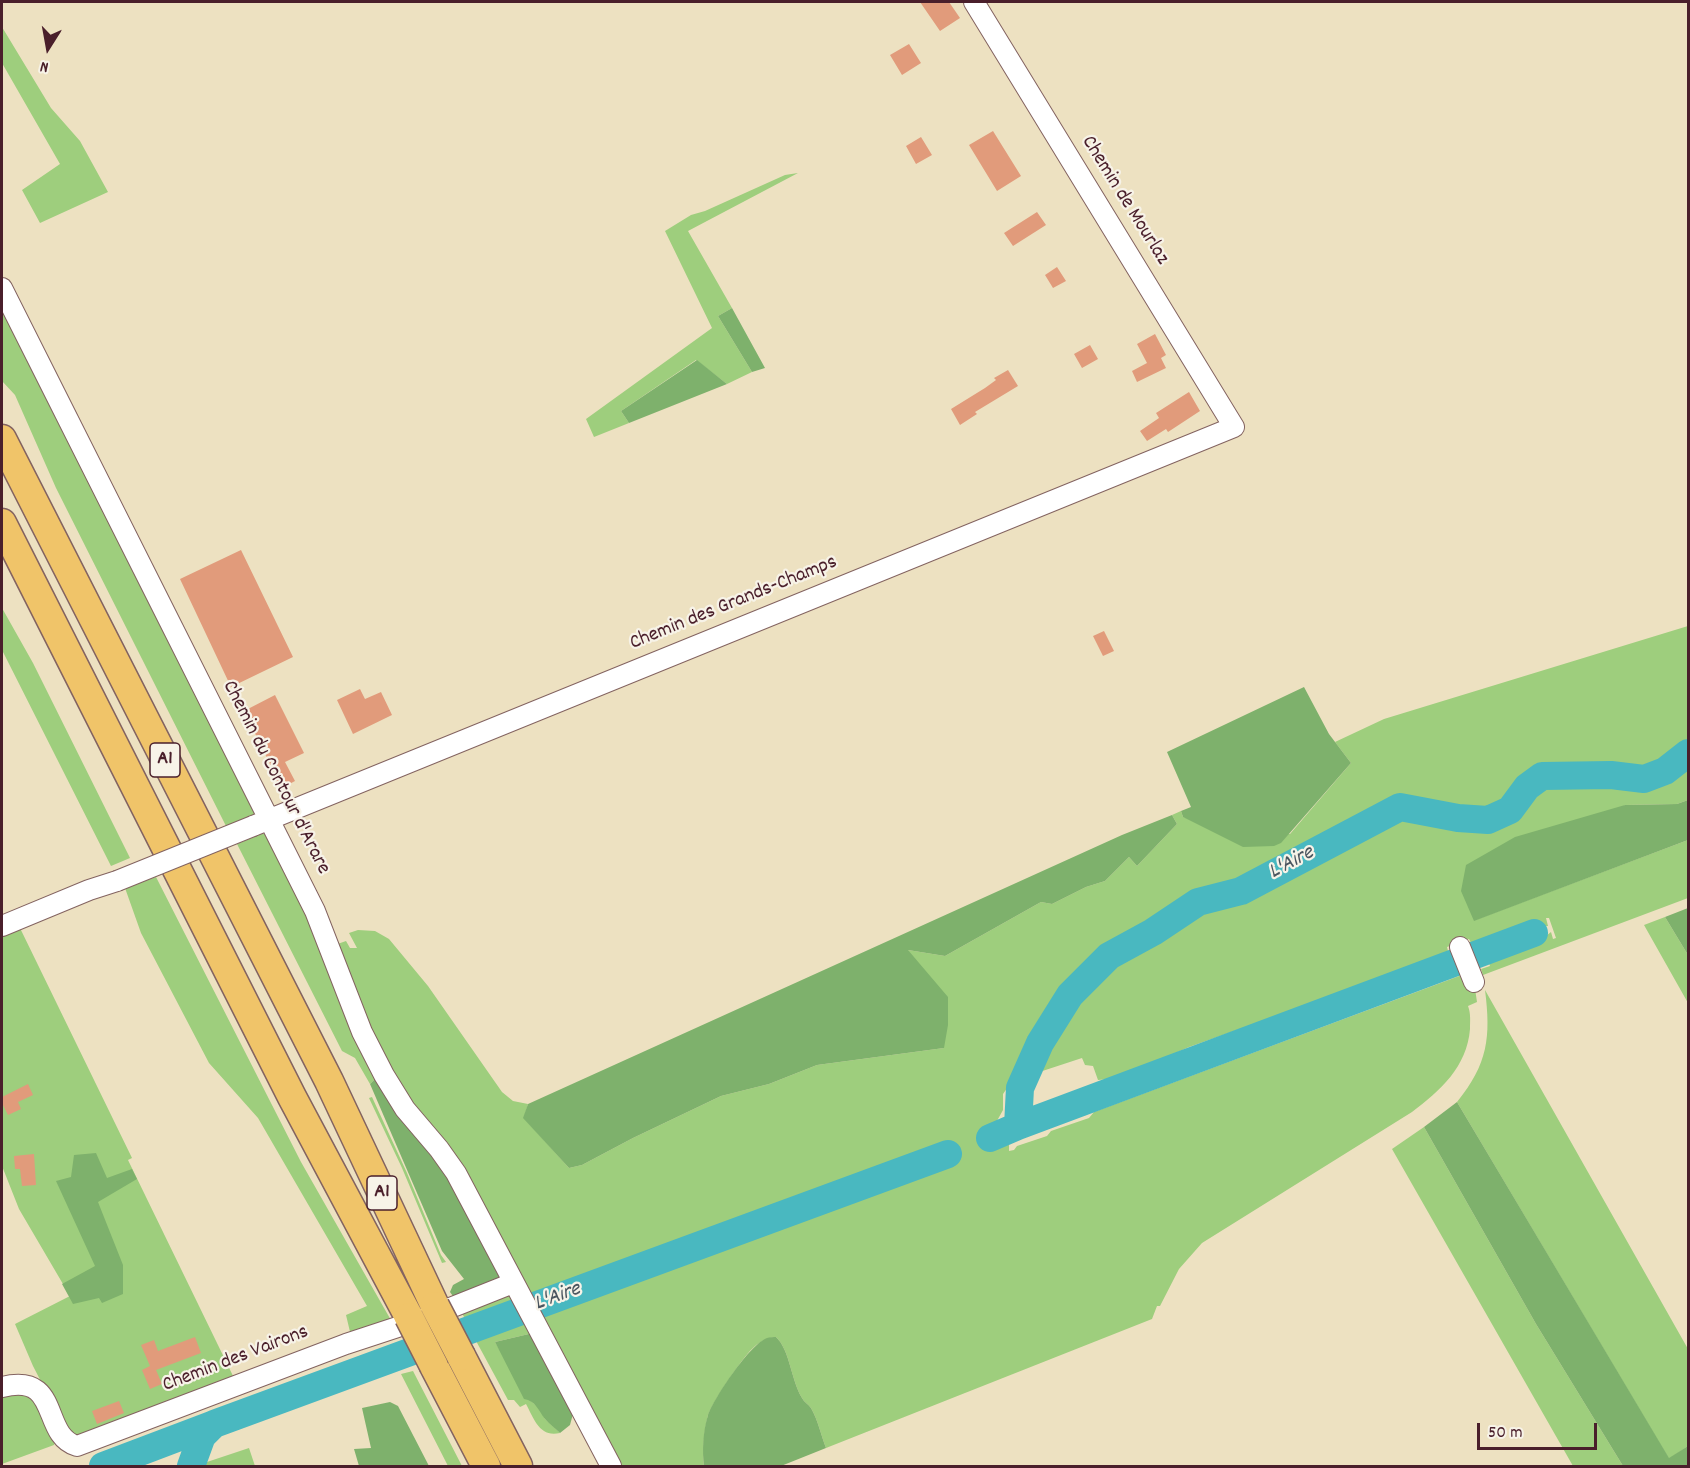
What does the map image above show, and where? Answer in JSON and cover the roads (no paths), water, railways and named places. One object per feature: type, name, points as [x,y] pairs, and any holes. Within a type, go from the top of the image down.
[{"type":"highway","name":"A1","points":[[2,439],[329,1081],[435,1305],[518,1467]]},
{"type":"highway","name":"A1","points":[[2,523],[292,1097],[486,1467]]},
{"type":"street","name":"Chemin de Mourlaz","points":[[974,2],[1234,427]]},
{"type":"street","name":"Chemin du Contour d'Arare","points":[[2,288],[261,822],[315,911],[362,1032],[384,1075],[405,1109],[456,1173],[611,1467]]},
{"type":"street","name":"Chemin des Grands-Champs","points":[[2,926],[1234,427]]},
{"type":"street","points":[[1460,947],[1472,977]]},
{"type":"street","name":"Chemin des Vairons","points":[[2,1387],[21,1384],[34,1389],[45,1402],[60,1433],[71,1445],[77,1446],[346,1344],[514,1286]]},
{"type":"waterway","name":"L'Aire","points":[[990,1138],[1018,1126],[1020,1088],[1040,1043],[1070,995],[1109,956],[1153,932],[1198,902],[1241,891],[1400,807],[1458,818],[1488,820],[1510,810],[1527,787],[1542,776],[1611,775],[1644,779],[1665,771],[1688,753]]},
{"type":"waterway","points":[[1018,1126],[1534,933]]},
{"type":"waterway","name":"L'Aire","points":[[191,1466],[202,1436],[214,1424],[948,1154]]},
{"type":"waterway","points":[[103,1466],[214,1424]]}]
